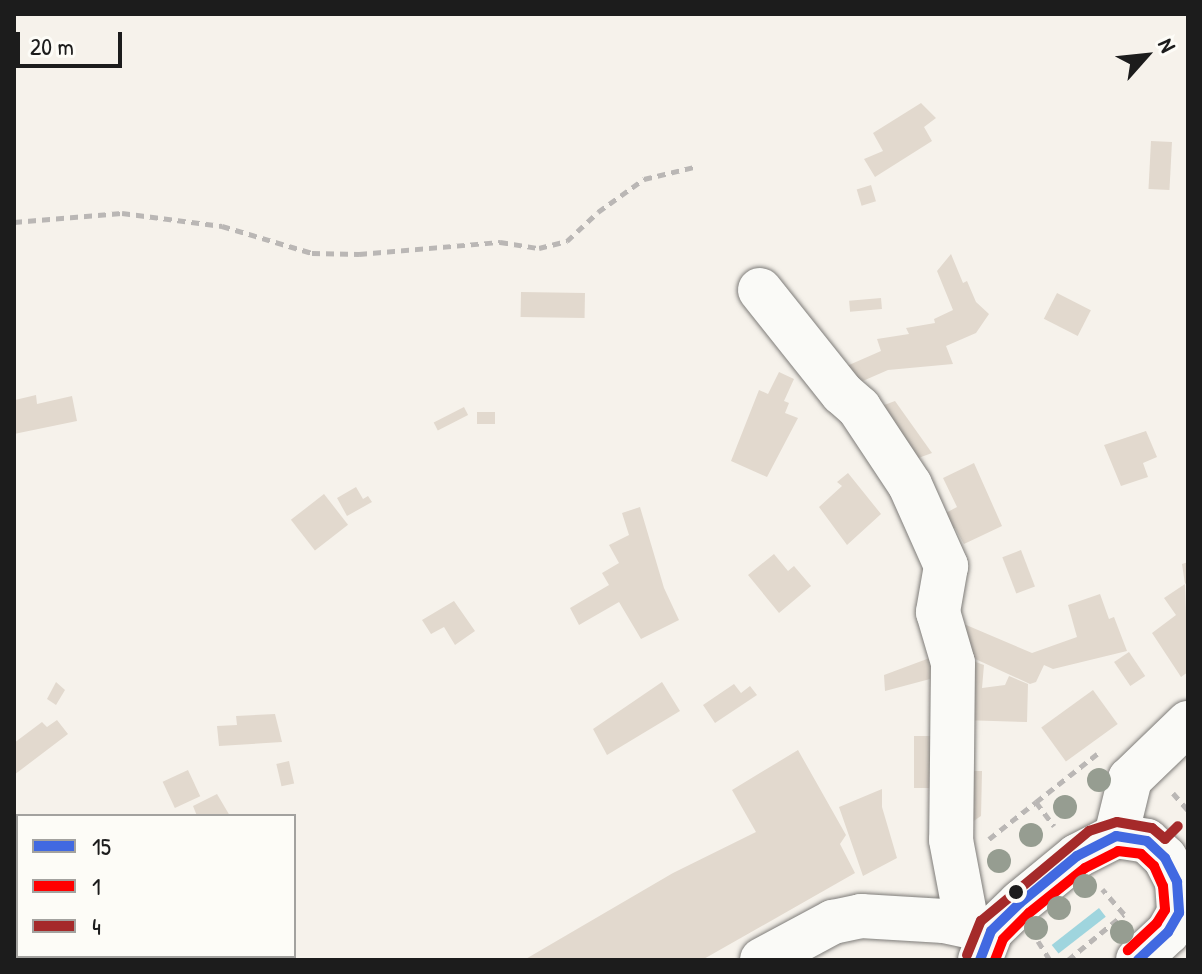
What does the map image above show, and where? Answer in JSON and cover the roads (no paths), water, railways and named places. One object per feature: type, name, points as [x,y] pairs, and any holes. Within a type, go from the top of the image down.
[{"type":"street","points":[[760,290],[842,393],[859,408],[910,485],[946,566],[938,612],[953,663],[951,840],[979,939]]},
{"type":"street","points":[[1116,836],[1130,779],[1188,723]]},
{"type":"street","points":[[979,939],[1077,856],[1116,836],[1177,847],[1177,882],[1183,913],[1138,960]]},
{"type":"street","points":[[762,960],[833,922],[861,916],[979,939]]},
{"type":"water","points":[[1099,908],[1106,917],[1058,954],[1052,945]]}]
